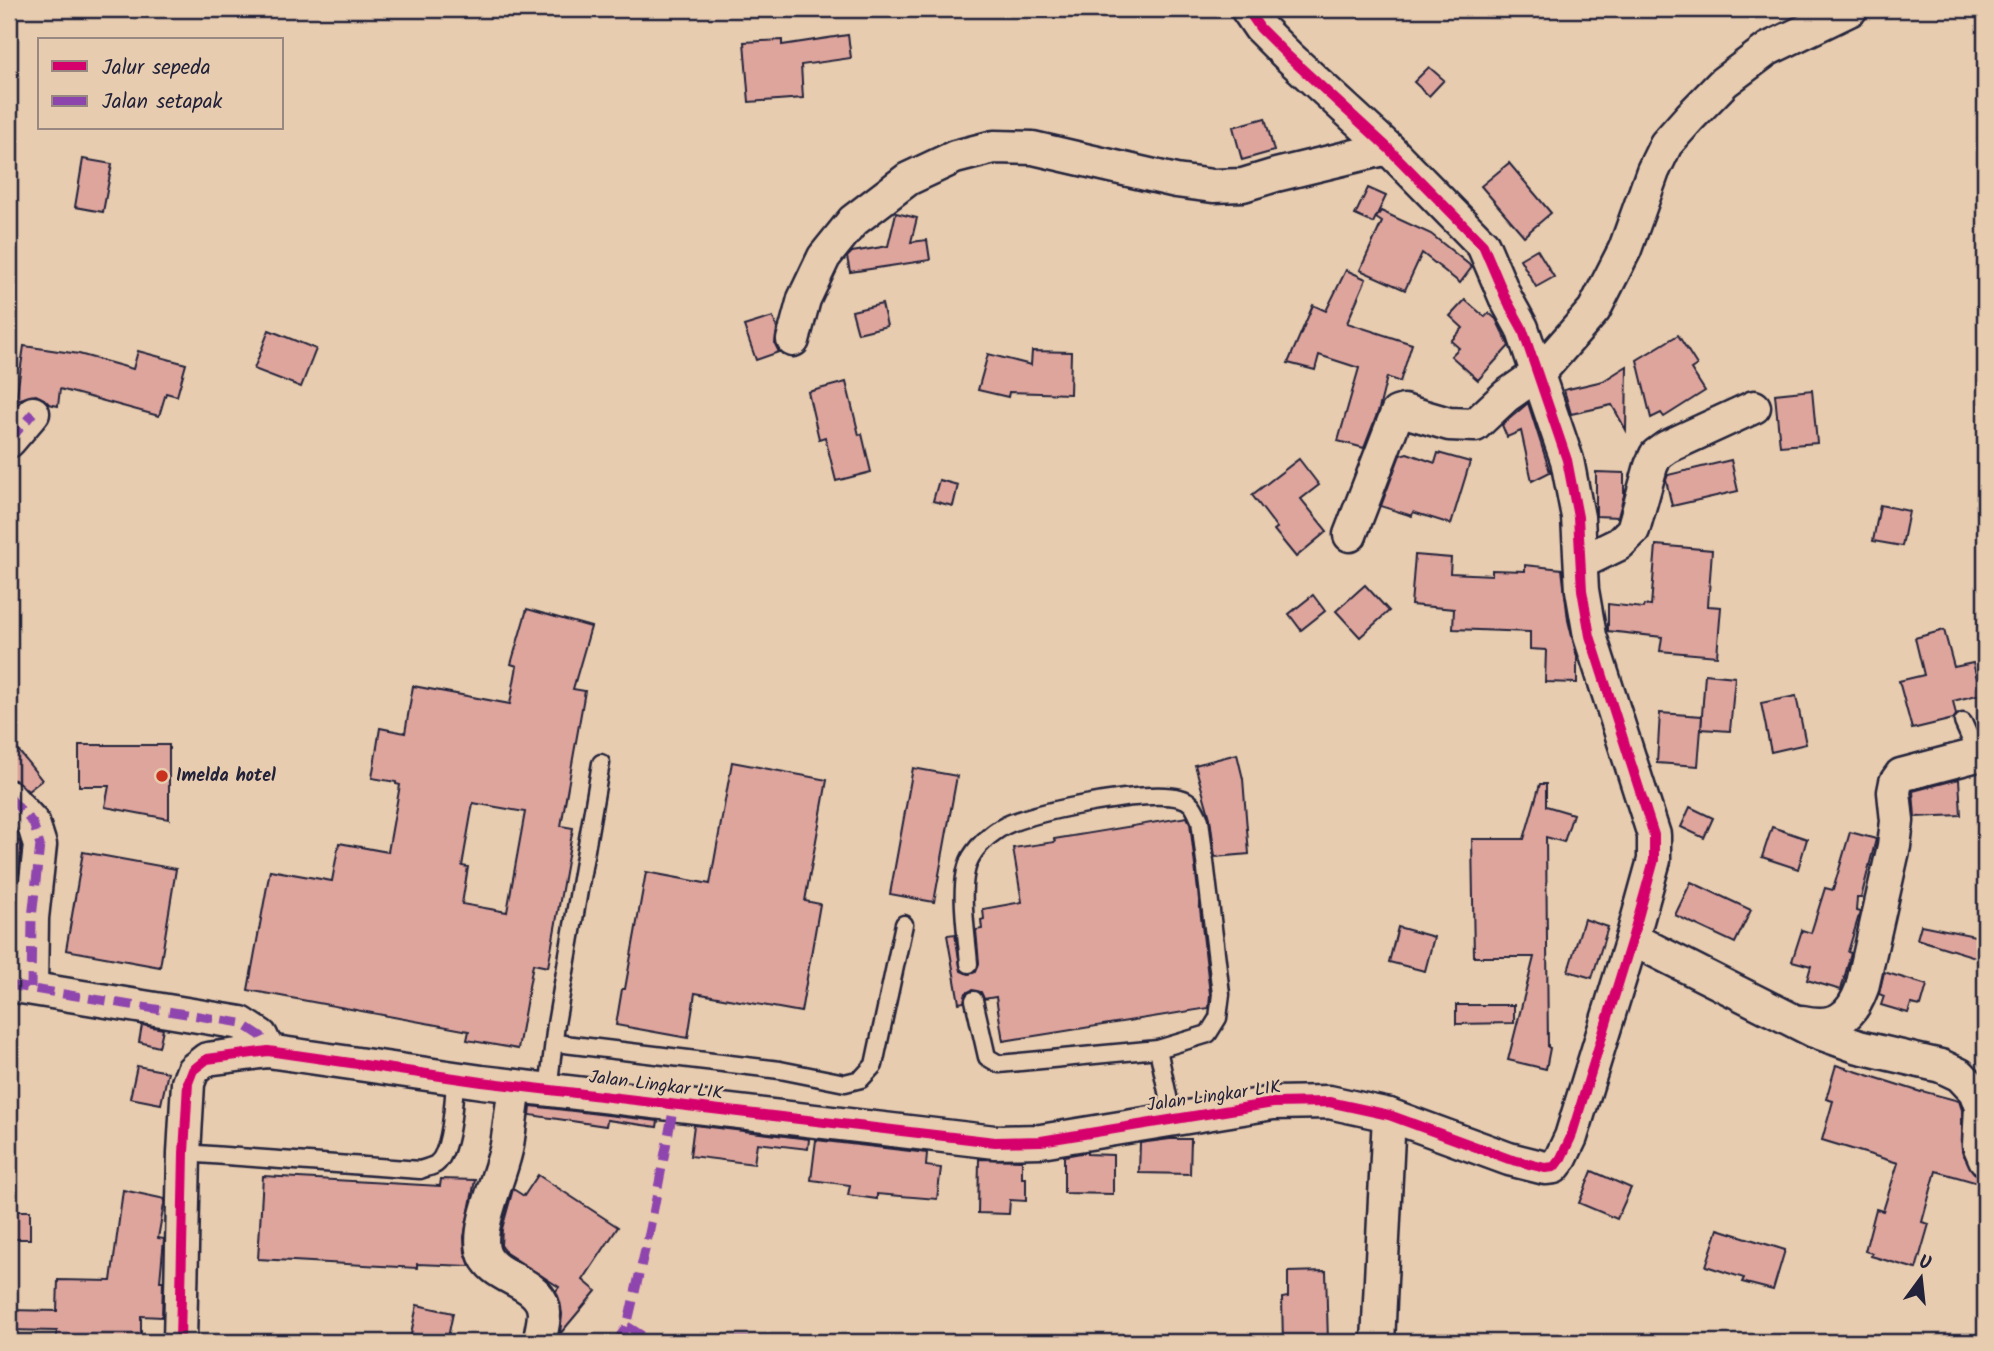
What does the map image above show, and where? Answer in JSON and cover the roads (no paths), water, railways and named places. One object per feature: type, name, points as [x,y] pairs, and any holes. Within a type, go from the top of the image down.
[{"type":"street","points":[[1247,9],[1288,56],[1388,148],[1483,245],[1506,299],[1522,328],[1567,460],[1578,517],[1582,590],[1590,636],[1654,835],[1654,860],[1632,939],[1790,1020],[1837,1041],[1941,1066],[1960,1075],[1975,1091],[1981,1107],[1979,1145],[1985,1159]]},
{"type":"street","points":[[1350,535],[1397,413],[1404,411],[1450,425],[1475,425],[1506,396],[1539,373],[1594,310],[1625,249],[1653,171],[1666,144],[1724,82],[1768,49],[1851,9]]},
{"type":"street","points":[[793,340],[804,299],[824,257],[853,221],[908,180],[955,157],[994,147],[1033,148],[1175,181],[1213,186],[1243,185],[1388,148]]},
{"type":"street","points":[[1581,562],[1619,544],[1633,530],[1656,455],[1754,407]]},
{"type":"street","points":[[9,441],[33,413]]},
{"type":"street","points":[[1790,1020],[1828,1024],[1844,1018],[1856,1007],[1894,846],[1897,821],[1894,792],[1901,775],[1982,754]]},
{"type":"street","points":[[9,797],[33,823],[40,845],[32,919],[20,986],[241,1023],[261,1035],[268,1051]]},
{"type":"street","name":"Jalan Lingkar LIK","points":[[180,1342],[188,1083],[193,1070],[207,1059],[268,1051],[455,1079],[995,1142],[1041,1141],[1273,1103],[1329,1102],[1389,1115],[1509,1159],[1545,1168],[1554,1167],[1571,1137],[1632,939]]},
{"type":"street","points":[[515,1086],[507,1146],[484,1223],[482,1249],[488,1262],[535,1293],[544,1312],[541,1334]]},
{"type":"street","points":[[1378,1342],[1389,1115]]},
{"type":"lane","points":[[1963,722],[1982,754]]},
{"type":"lane","points":[[548,1090],[556,1043],[556,1024],[601,763]]},
{"type":"lane","points":[[969,964],[964,883],[970,859],[984,841],[1009,823],[1067,808],[1134,797],[1162,796],[1181,798],[1192,803],[1200,820],[1221,994],[1219,1018],[1208,1034],[1158,1049],[999,1063],[987,1057],[974,1000]]},
{"type":"lane","points":[[556,1043],[780,1070],[845,1083],[861,1079],[874,1065],[904,924]]},
{"type":"lane","points":[[1158,1049],[1173,1120]]},
{"type":"lane","points":[[184,1153],[420,1170],[436,1164],[445,1150],[455,1079]]},
{"type":"place","name":"Imelda hotel","points":[[162,776]]}]
